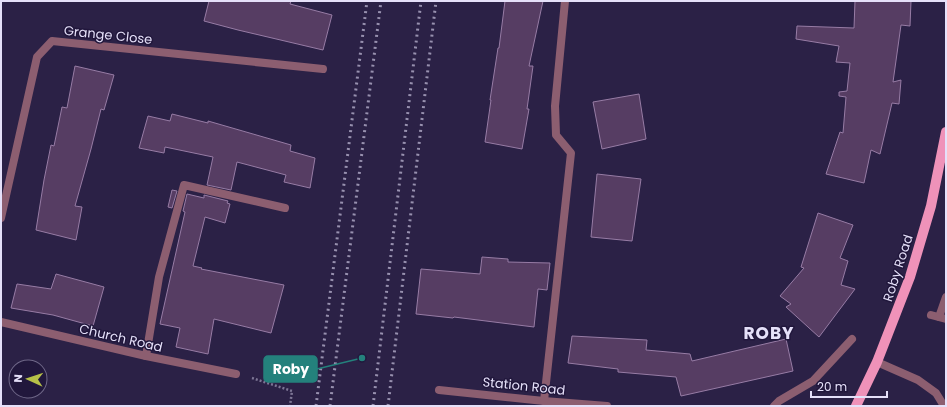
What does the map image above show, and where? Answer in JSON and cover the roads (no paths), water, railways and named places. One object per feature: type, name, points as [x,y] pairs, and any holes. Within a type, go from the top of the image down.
[{"type":"main road","name":"Roby Road","points":[[856,406],[877,362],[910,277],[931,206],[946,132]]},
{"type":"street","points":[[544,401],[571,153],[556,135],[555,106],[565,1]]},
{"type":"street","name":"Grange Close","points":[[1,218],[37,57],[52,41],[323,69]]},
{"type":"street","points":[[146,356],[159,277],[184,185],[285,208]]},
{"type":"street","points":[[939,317],[946,297]]},
{"type":"street","name":"Church Road","points":[[1,322],[146,356],[236,374]]},
{"type":"street","points":[[774,406],[779,401],[813,381],[852,339]]},
{"type":"street","points":[[877,362],[918,380],[936,393],[944,406]]},
{"type":"street","name":"Station Road","points":[[439,390],[607,406]]},
{"type":"railway","points":[[316,406],[367,1]]},
{"type":"railway","points":[[330,406],[381,1]]},
{"type":"railway","points":[[373,406],[421,1]]},
{"type":"railway","points":[[388,406],[436,1]]},
{"type":"place","name":"Roby","points":[[362,358]]},
{"type":"district","name":"ROBY","points":[[769,333]]}]
